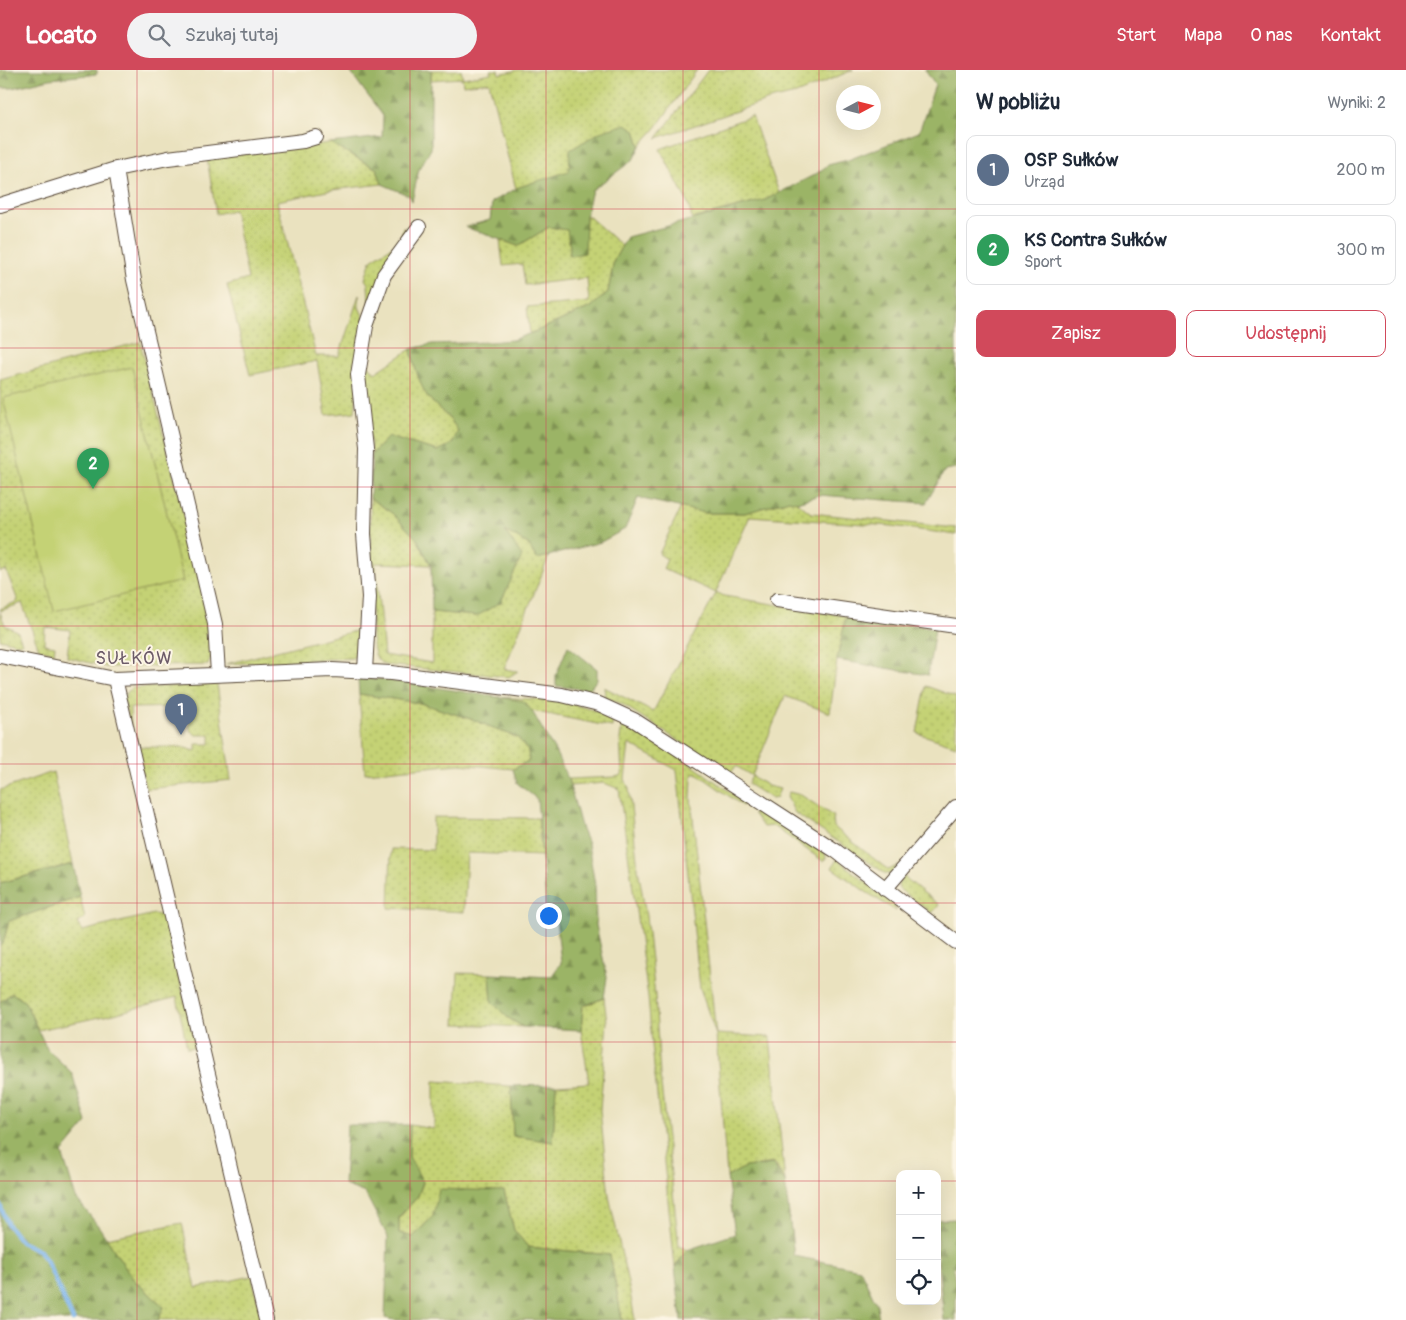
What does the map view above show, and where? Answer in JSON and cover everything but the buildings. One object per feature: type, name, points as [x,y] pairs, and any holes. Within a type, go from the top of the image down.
[{"type":"street","points":[[0,205],[116,169],[168,158],[303,141],[316,137]]},
{"type":"street","points":[[116,169],[134,280],[214,624],[218,674]]},
{"type":"street","points":[[365,671],[369,597],[364,534],[366,448],[358,375],[366,326],[384,275],[419,227]]},
{"type":"street","points":[[777,600],[956,626]]},
{"type":"street","points":[[0,656],[115,679],[218,674],[365,671],[468,682],[562,695],[599,704],[634,720],[836,851],[956,942]]},
{"type":"street","points":[[115,679],[266,1320]]},
{"type":"street","points":[[885,889],[956,807]]},
{"type":"green space","points":[[0,70],[97,70],[97,74],[50,79],[12,88],[0,88]]},
{"type":"green space","points":[[349,70],[431,70],[431,149],[419,169],[412,201],[410,196],[382,184],[377,169],[330,143],[382,137],[383,116]]},
{"type":"green space","points":[[431,70],[461,70],[463,78],[491,73],[490,70],[498,70],[499,74],[518,70],[697,70],[655,129],[640,146],[635,130],[570,171],[516,189],[489,82],[463,85],[462,78],[431,80]]},
{"type":"green space","points":[[708,70],[853,70],[796,94],[769,100],[657,138]]},
{"type":"green space","points":[[925,70],[956,70],[956,468],[945,470],[926,503],[819,495],[797,502],[789,500],[745,513],[705,513],[638,498],[625,529],[601,542],[537,559],[528,544],[505,531],[522,556],[501,602],[477,616],[432,612],[431,565],[417,539],[392,513],[370,498],[372,454],[388,437],[438,451],[452,444],[458,431],[423,389],[411,349],[432,344],[512,340],[537,331],[591,307],[608,292],[614,260],[627,237],[765,200],[816,174],[828,165],[848,160],[919,132],[935,85]]},
{"type":"green space","points":[[752,116],[779,193],[765,200],[692,219],[688,203],[660,149]]},
{"type":"green space","points":[[626,124],[635,130],[640,146],[633,160],[592,190],[586,214],[585,253],[569,256],[570,247],[567,230],[549,227],[518,246],[465,227],[490,220],[492,202],[519,187],[569,171],[570,150],[600,132]]},
{"type":"green space","points":[[330,143],[377,169],[382,184],[332,190],[277,201],[316,356],[339,356],[359,295],[359,307],[364,318],[355,412],[326,415],[317,361],[250,375],[227,285],[248,279],[234,210],[216,214],[207,158]]},
{"type":"green space","points":[[586,214],[622,246],[614,260],[608,292],[591,307],[530,334],[527,307],[589,302],[587,278],[525,285],[522,264],[503,266],[500,240],[518,246],[549,227],[568,230],[570,247],[584,253]]},
{"type":"green space","points":[[403,227],[408,233],[369,302],[368,284],[365,279],[371,260],[400,241]]},
{"type":"green space","points":[[140,342],[201,582],[213,650],[208,665],[106,667],[67,657],[70,630],[45,627],[44,644],[55,646],[54,653],[39,649],[22,603],[0,611],[0,609],[18,601],[6,570],[0,572],[0,380]]},
{"type":"green space","points":[[411,349],[418,375],[426,394],[452,421],[458,431],[452,444],[438,451],[388,437],[372,454],[362,380],[364,359],[375,373]]},
{"type":"green space","points":[[132,367],[183,581],[54,611],[3,398]]},
{"type":"green space","points":[[370,498],[392,513],[417,539],[431,565],[375,563],[384,655],[432,663],[432,612],[476,616],[504,530],[528,544],[537,559],[549,556],[504,669],[518,671],[509,677],[385,665],[381,663],[375,654],[372,638]]},
{"type":"green space","points":[[789,500],[797,502],[811,513],[956,528],[956,535],[892,526],[750,516],[716,592],[724,596],[846,616],[837,660],[830,713],[785,696],[752,776],[736,766],[730,774],[622,704],[605,697],[604,687],[653,712],[716,593],[663,569],[667,559],[659,554],[681,507],[705,513],[745,513]]},
{"type":"green space","points":[[0,612],[5,625],[18,632],[21,644],[0,639]]},
{"type":"green space","points":[[846,616],[935,628],[928,675],[837,660]]},
{"type":"green space","points":[[359,630],[356,656],[352,658],[226,664]]},
{"type":"green space","points":[[568,646],[597,669],[597,679],[589,690],[556,686],[556,675]]},
{"type":"green space","points":[[381,679],[523,701],[532,711],[556,753],[568,779],[582,830],[588,844],[595,885],[596,925],[607,977],[604,998],[583,1006],[581,1030],[523,1027],[507,1017],[492,1002],[490,974],[551,977],[561,963],[556,918],[547,916],[537,799],[517,783],[513,769],[529,761],[528,751],[518,738],[474,720],[420,703],[359,694],[358,680]]},
{"type":"green space","points":[[217,684],[231,780],[146,789],[135,747],[181,747],[196,751],[196,744],[210,744],[210,735],[196,735],[190,730],[189,707],[130,708],[131,730],[123,698],[131,688]]},
{"type":"green space","points":[[926,686],[956,697],[956,746],[917,733]]},
{"type":"green space","points":[[359,694],[420,703],[474,720],[518,738],[528,751],[529,761],[513,769],[459,764],[365,773]]},
{"type":"green space","points":[[498,697],[561,701],[611,715],[613,720],[612,727],[532,711],[522,701]]},
{"type":"green space","points":[[624,723],[685,760],[743,801],[743,806],[695,772],[692,777],[691,798],[716,1034],[770,1037],[785,1181],[774,1163],[745,1167],[727,1177],[716,1035],[700,988],[677,770],[629,744],[625,779],[629,789],[638,868],[646,916],[655,995],[660,1075],[679,1246],[687,1250],[675,1267],[648,997],[619,789],[604,783],[570,786],[568,779],[622,775],[620,739],[622,724]]},
{"type":"green space","points":[[53,772],[73,864],[0,883],[0,790]]},
{"type":"green space","points":[[752,776],[768,786],[780,789],[776,798],[772,799],[748,784]]},
{"type":"green space","points":[[789,792],[801,795],[833,816],[834,827],[889,870],[898,865],[891,874],[886,874],[795,813],[787,797]]},
{"type":"green space","points":[[760,808],[825,850],[826,858],[823,861],[773,826],[763,827],[753,813]]},
{"type":"green space","points":[[433,817],[538,818],[542,856],[467,853],[464,912],[389,908],[391,849],[433,850]]},
{"type":"green space","points":[[837,859],[895,905],[896,911],[832,868]]},
{"type":"green space","points":[[73,864],[80,897],[9,921],[3,943],[0,946],[0,883]]},
{"type":"green space","points":[[903,876],[939,905],[933,912],[930,912],[899,889],[898,884]]},
{"type":"green space","points":[[80,897],[85,918],[77,923],[82,931],[154,914],[164,916],[196,1047],[187,1048],[177,997],[114,1014],[38,1030],[25,1002],[12,993],[0,1002],[0,946],[3,943],[9,921]]},
{"type":"green space","points":[[458,973],[490,974],[492,1002],[507,1017],[523,1027],[455,1024]]},
{"type":"green space","points":[[12,993],[25,1002],[47,1049],[72,1073],[87,1123],[62,1153],[76,1198],[99,1227],[133,1279],[164,1307],[158,1320],[0,1320],[0,1002]]},
{"type":"green space","points":[[604,998],[607,1022],[600,1110],[609,1196],[635,1320],[622,1320],[610,1255],[528,1247],[514,1230],[504,1191],[433,1216],[413,1237],[399,1233],[399,1218],[418,1196],[423,1183],[409,1157],[410,1125],[434,1129],[434,1081],[511,1086],[513,1136],[553,1142],[556,1085],[589,1083],[581,1030],[583,1006]]},
{"type":"green space","points":[[556,1085],[553,1142],[513,1136],[511,1086]]},
{"type":"green space","points":[[347,1125],[410,1125],[409,1157],[423,1182],[418,1196],[399,1217],[399,1233],[413,1237],[433,1216],[439,1189],[504,1191],[514,1230],[528,1247],[610,1255],[622,1320],[394,1320],[385,1318],[388,1237],[365,1193],[344,1185]]},
{"type":"green space","points":[[773,1164],[785,1181],[794,1256],[860,1269],[877,1305],[879,1320],[681,1320],[675,1267],[687,1250],[735,1234],[727,1177],[745,1167]]},
{"type":"green space","points":[[956,1219],[956,1266],[953,1268],[956,1287],[956,1320],[944,1320],[941,1291],[941,1220]]},
{"type":"green space","points":[[182,1223],[196,1288],[252,1276],[262,1320],[158,1320],[164,1307],[133,1279],[106,1238]]},
{"type":"waterway","points":[[0,1205],[8,1225],[21,1242],[40,1251],[47,1262],[73,1320]]},
{"type":"place","name":"KS Contra Sułków","points":[[93,489]]},
{"type":"place","name":"OSP Sułków","points":[[181,735]]},
{"type":"district","name":"SUŁKÓW","points":[[134,658]]}]
